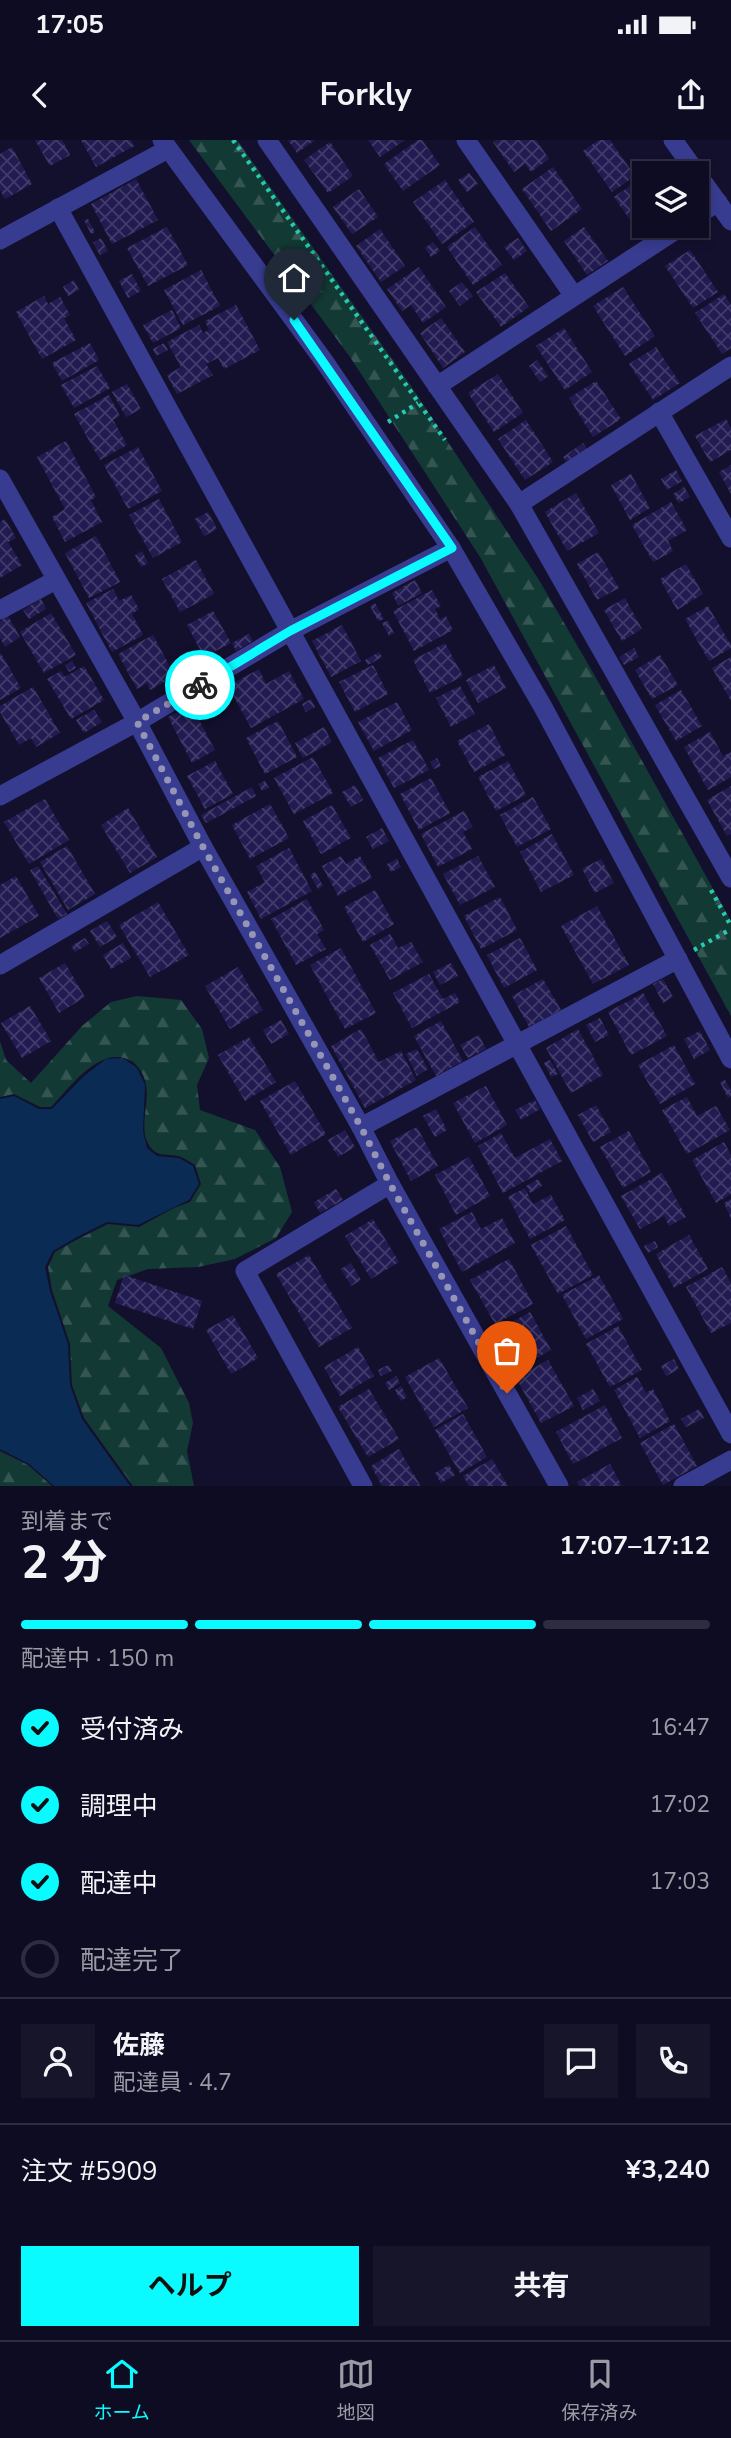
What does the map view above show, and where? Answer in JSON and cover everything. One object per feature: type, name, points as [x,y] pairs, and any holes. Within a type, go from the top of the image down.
[{"type":"street","points":[[267,140],[519,504],[728,864]]},
{"type":"street","points":[[466,140],[575,296]]},
{"type":"street","points":[[673,140],[731,221]]},
{"type":"street","points":[[0,240],[165,144],[324,360],[452,548],[542,707],[731,1059]]},
{"type":"street","points":[[709,208],[718,202]]},
{"type":"street","points":[[58,208],[731,1434]]},
{"type":"street","points":[[438,386],[664,238]]},
{"type":"street","points":[[519,504],[731,366]]},
{"type":"street","points":[[659,412],[731,538]]},
{"type":"street","points":[[0,479],[559,1486]]},
{"type":"street","points":[[0,796],[137,722],[290,631],[452,548]]},
{"type":"street","points":[[0,610],[56,580]]},
{"type":"street","points":[[0,965],[203,847]]},
{"type":"street","points":[[361,1127],[678,959]]},
{"type":"street","points":[[363,1486],[245,1271],[390,1184]]},
{"type":"street","points":[[683,1486],[731,1460]]},
{"type":"path","points":[[233,140],[450,447]]},
{"type":"path","points":[[373,433],[418,402]]},
{"type":"path","points":[[678,959],[731,927],[710,890]]},
{"type":"green space","points":[[189,140],[237,140],[409,383],[539,580],[731,921],[731,1016],[480,557],[350,357]]},
{"type":"green space","points":[[137,996],[181,1000],[202,1029],[209,1058],[197,1085],[200,1110],[255,1130],[280,1167],[292,1212],[276,1238],[235,1259],[198,1267],[148,1269],[117,1280],[108,1306],[161,1348],[189,1403],[193,1423],[187,1451],[194,1486],[133,1486],[84,1418],[72,1385],[70,1344],[52,1290],[48,1267],[55,1252],[108,1224],[139,1227],[190,1202],[201,1184],[195,1165],[181,1157],[161,1154],[151,1148],[144,1126],[147,1092],[144,1078],[133,1062],[121,1057],[99,1062],[88,1069],[51,1107],[40,1107],[14,1094],[0,1097],[0,1041],[6,1060],[31,1083],[82,1026],[111,1002]]},
{"type":"green space","points":[[0,1451],[28,1465],[52,1486],[0,1486]]},
{"type":"water","points":[[123,1058],[137,1068],[145,1085],[143,1131],[147,1148],[157,1156],[179,1158],[193,1166],[199,1184],[189,1200],[138,1225],[107,1222],[77,1237],[53,1251],[45,1267],[68,1344],[70,1385],[82,1419],[130,1486],[54,1486],[29,1464],[0,1449],[0,1099],[14,1096],[39,1109],[52,1109],[84,1076],[106,1059]]},
{"type":"building","points":[[35,140],[62,140],[70,155],[50,166]]},
{"type":"building","points":[[81,140],[131,140],[134,146],[96,167]]},
{"type":"building","points":[[288,140],[315,140],[297,153]]},
{"type":"building","points":[[368,140],[405,140],[380,157]]},
{"type":"building","points":[[418,140],[422,140],[440,165],[403,191],[384,164]]},
{"type":"building","points":[[536,140],[549,159],[531,172],[525,164],[514,172],[493,142]]},
{"type":"building","points":[[599,140],[610,140],[632,172],[632,178],[612,192],[583,151]]},
{"type":"building","points":[[330,142],[353,176],[328,193],[304,160]]},
{"type":"building","points":[[12,147],[32,184],[5,199],[0,190],[0,154]]},
{"type":"building","points":[[553,167],[582,209],[551,231],[522,189]]},
{"type":"building","points":[[469,173],[478,184],[467,192],[458,180]]},
{"type":"building","points":[[136,179],[158,220],[112,244],[91,204]]},
{"type":"building","points":[[445,180],[474,222],[442,244],[413,202]]},
{"type":"building","points":[[632,184],[632,223],[614,197]]},
{"type":"building","points":[[359,189],[378,217],[352,234],[333,207]]},
{"type":"building","points":[[88,219],[95,232],[91,234],[84,220]]},
{"type":"building","points":[[167,227],[188,265],[148,286],[127,248]]},
{"type":"building","points":[[475,227],[502,265],[473,285],[447,247]]},
{"type":"building","points":[[584,227],[608,261],[587,275],[564,241]]},
{"type":"building","points":[[380,229],[405,266],[381,282],[356,246]]},
{"type":"building","points":[[101,238],[108,251],[100,255],[93,243]]},
{"type":"building","points":[[518,238],[527,251],[514,260],[504,247]]},
{"type":"building","points":[[433,242],[440,251],[431,257],[425,248]]},
{"type":"building","points":[[690,250],[718,292],[693,308],[665,266]]},
{"type":"building","points":[[419,267],[446,307],[423,323],[411,305],[402,311],[387,289]]},
{"type":"building","points":[[201,270],[220,306],[183,325],[164,290]]},
{"type":"building","points":[[505,273],[529,307],[501,327],[476,292]]},
{"type":"building","points":[[132,274],[141,291],[128,298],[119,281]]},
{"type":"building","points":[[74,280],[79,290],[68,296],[63,287]]},
{"type":"building","points":[[462,282],[473,296],[460,306],[449,291]]},
{"type":"building","points":[[623,287],[655,336],[625,356],[593,306]]},
{"type":"building","points":[[724,294],[731,305],[731,348],[722,354],[695,313]]},
{"type":"building","points":[[44,296],[48,304],[60,297],[70,315],[64,318],[76,340],[42,359],[16,312]]},
{"type":"building","points":[[236,305],[260,350],[224,369],[218,358],[206,364],[213,375],[177,394],[167,375],[181,367],[167,342],[199,325],[203,333],[209,330],[205,321]]},
{"type":"building","points":[[172,310],[181,328],[153,343],[143,325]]},
{"type":"building","points":[[441,318],[465,352],[443,368],[420,333]]},
{"type":"building","points":[[564,328],[592,372],[565,390],[536,346]]},
{"type":"building","points":[[90,343],[99,360],[62,381],[52,363]]},
{"type":"building","points":[[164,343],[168,350],[156,356],[153,349]]},
{"type":"building","points":[[656,347],[680,383],[653,400],[629,364]]},
{"type":"building","points":[[537,360],[548,376],[540,382],[529,366]]},
{"type":"building","points":[[97,366],[110,388],[74,408],[61,385]]},
{"type":"building","points":[[498,374],[523,413],[494,432],[468,393]]},
{"type":"building","points":[[596,381],[621,419],[593,437],[569,398]]},
{"type":"building","points":[[127,384],[141,409],[126,417],[112,392]]},
{"type":"building","points":[[109,395],[120,416],[113,420],[127,445],[100,460],[74,414]]},
{"type":"building","points":[[726,419],[731,428],[731,450],[710,462],[695,436]]},
{"type":"building","points":[[526,420],[553,462],[525,480],[498,439]]},
{"type":"building","points":[[66,441],[96,497],[91,500],[102,522],[65,542],[52,517],[65,509],[37,457]]},
{"type":"building","points":[[583,443],[587,449],[567,463],[563,457]]},
{"type":"building","points":[[138,447],[162,491],[128,509],[104,465]]},
{"type":"building","points":[[731,465],[731,494],[719,472]]},
{"type":"building","points":[[676,470],[682,481],[667,490],[661,479]]},
{"type":"building","points":[[631,474],[650,508],[630,520],[611,485]]},
{"type":"building","points":[[684,487],[690,497],[679,503],[673,494]]},
{"type":"building","points":[[576,493],[599,533],[567,551],[545,512]]},
{"type":"building","points":[[159,499],[182,542],[153,558],[129,515]]},
{"type":"building","points":[[671,502],[687,530],[668,541],[673,551],[653,562],[632,525]]},
{"type":"building","points":[[208,512],[217,529],[204,536],[195,519]]},
{"type":"building","points":[[5,519],[16,538],[8,542],[22,565],[0,578],[0,522]]},
{"type":"building","points":[[96,536],[120,582],[89,598],[65,553]]},
{"type":"building","points":[[142,551],[148,563],[141,567],[135,555]]},
{"type":"building","points":[[598,552],[619,588],[597,600],[577,564]]},
{"type":"building","points":[[196,560],[214,594],[180,612],[162,579]]},
{"type":"building","points":[[686,564],[703,594],[677,610],[660,579]]},
{"type":"building","points":[[415,580],[422,593],[398,606],[392,593]]},
{"type":"building","points":[[113,589],[119,601],[131,595],[139,609],[132,614],[143,635],[112,652],[86,603]]},
{"type":"building","points":[[432,590],[441,606],[435,609],[440,619],[446,616],[453,630],[414,651],[393,611]]},
{"type":"building","points":[[625,598],[642,629],[622,641],[604,610]]},
{"type":"building","points":[[41,599],[46,609],[29,619],[23,610]]},
{"type":"building","points":[[375,603],[384,619],[378,621],[370,606]]},
{"type":"building","points":[[708,606],[731,645],[731,648],[709,661],[685,619]]},
{"type":"building","points":[[213,611],[231,643],[204,657],[187,625]]},
{"type":"building","points":[[51,613],[76,655],[44,673],[20,632]]},
{"type":"building","points":[[8,616],[20,637],[5,647],[0,638],[0,621]]},
{"type":"building","points":[[388,621],[394,633],[389,636],[382,623]]},
{"type":"building","points":[[342,625],[361,661],[331,677],[312,641]]},
{"type":"building","points":[[249,634],[253,641],[236,651],[232,643]]},
{"type":"building","points":[[153,635],[175,676],[150,690],[147,683],[137,689],[118,654]]},
{"type":"building","points":[[445,643],[463,676],[430,693],[413,660]]},
{"type":"building","points":[[634,648],[639,657],[624,665],[619,657]]},
{"type":"building","points":[[0,652],[21,688],[0,700]]},
{"type":"building","points":[[379,652],[382,657],[368,665],[365,660]]},
{"type":"building","points":[[660,655],[678,685],[652,699],[635,670]]},
{"type":"building","points":[[731,657],[731,701],[712,668]]},
{"type":"building","points":[[72,661],[76,668],[69,672],[65,665]]},
{"type":"building","points":[[373,665],[388,694],[355,712],[339,682]]},
{"type":"building","points":[[494,665],[506,688],[478,703],[466,680]]},
{"type":"building","points":[[84,666],[104,700],[71,719],[47,679],[61,671],[65,677]]},
{"type":"building","points":[[259,669],[266,684],[289,671],[304,699],[251,728],[228,686]]},
{"type":"building","points":[[460,686],[475,714],[451,727],[436,698]]},
{"type":"building","points":[[33,687],[60,733],[36,747],[31,738],[19,745],[0,712],[0,706]]},
{"type":"building","points":[[681,690],[702,726],[676,741],[655,705]]},
{"type":"building","points":[[311,699],[315,707],[306,712],[302,704]]},
{"type":"building","points":[[397,702],[412,730],[374,751],[358,722]]},
{"type":"building","points":[[191,705],[215,750],[192,763],[168,717]]},
{"type":"building","points":[[94,710],[102,722],[84,733],[76,720]]},
{"type":"building","points":[[278,721],[297,757],[265,774],[246,738]]},
{"type":"building","points":[[489,724],[505,755],[474,772],[457,741]]},
{"type":"building","points":[[324,727],[332,742],[303,758],[295,743]]},
{"type":"building","points":[[710,732],[723,756],[731,752],[731,777],[708,790],[684,747]]},
{"type":"building","points":[[413,740],[429,770],[394,788],[378,758]]},
{"type":"building","points":[[313,757],[333,793],[294,814],[274,778]]},
{"type":"building","points":[[437,758],[441,766],[434,769],[430,762]]},
{"type":"building","points":[[215,761],[233,794],[205,809],[187,776]]},
{"type":"building","points":[[508,761],[526,795],[496,811],[478,777]]},
{"type":"building","points":[[431,778],[450,813],[419,830],[400,794]]},
{"type":"building","points":[[265,781],[269,788],[262,791],[258,784]]},
{"type":"building","points":[[355,785],[363,800],[351,807],[342,792]]},
{"type":"building","points":[[731,786],[731,834],[727,836],[707,800]]},
{"type":"building","points":[[252,787],[256,796],[206,823],[201,815]]},
{"type":"building","points":[[533,797],[551,829],[517,847],[500,815]]},
{"type":"building","points":[[45,799],[69,840],[29,864],[4,822]]},
{"type":"building","points":[[270,804],[289,838],[250,859],[232,825]]},
{"type":"building","points":[[332,805],[351,838],[321,854],[303,821]]},
{"type":"building","points":[[128,808],[157,857],[130,873],[101,825]]},
{"type":"building","points":[[464,811],[473,827],[463,832],[472,849],[438,867],[421,834]]},
{"type":"building","points":[[382,828],[389,841],[373,849],[366,837]]},
{"type":"building","points":[[552,834],[574,875],[541,892],[520,852]]},
{"type":"building","points":[[67,846],[95,894],[68,910],[40,862]]},
{"type":"building","points":[[289,848],[312,891],[261,919],[247,892],[265,882],[256,866]]},
{"type":"building","points":[[341,856],[346,864],[360,856],[372,878],[338,896],[322,866]]},
{"type":"building","points":[[478,856],[495,887],[460,905],[443,874]]},
{"type":"building","points":[[397,859],[401,867],[391,872],[387,864]]},
{"type":"building","points":[[601,859],[614,883],[595,893],[582,869]]},
{"type":"building","points":[[38,866],[67,914],[58,919],[30,870]]},
{"type":"building","points":[[315,872],[323,886],[318,889],[310,875]]},
{"type":"building","points":[[16,876],[39,916],[0,938],[0,885]]},
{"type":"building","points":[[375,890],[394,924],[363,942],[344,907]]},
{"type":"building","points":[[500,897],[517,930],[481,949],[464,916]]},
{"type":"building","points":[[307,899],[324,930],[317,934],[326,949],[296,965],[271,919]]},
{"type":"building","points":[[158,902],[189,955],[150,977],[119,925]]},
{"type":"building","points":[[597,906],[629,965],[593,984],[561,926]]},
{"type":"building","points":[[107,921],[117,937],[100,947],[90,931]]},
{"type":"building","points":[[390,934],[398,948],[411,942],[423,962],[390,980],[370,945]]},
{"type":"building","points":[[85,938],[89,944],[75,952],[71,946]]},
{"type":"building","points":[[520,938],[537,970],[504,988],[487,955]]},
{"type":"building","points":[[123,943],[131,958],[111,969],[103,955]]},
{"type":"building","points":[[341,948],[376,1013],[345,1029],[310,965]]},
{"type":"building","points":[[65,963],[85,997],[59,1013],[39,978]]},
{"type":"building","points":[[451,963],[458,976],[440,985],[433,972]]},
{"type":"building","points":[[238,967],[263,1010],[230,1029],[205,986]]},
{"type":"building","points":[[429,974],[443,999],[455,993],[460,1002],[412,1028],[393,993]]},
{"type":"building","points":[[543,979],[561,1010],[529,1027],[512,996]]},
{"type":"building","points":[[663,979],[673,997],[663,1003],[653,984]]},
{"type":"building","points":[[643,993],[667,1036],[631,1055],[608,1012]]},
{"type":"building","points":[[30,1006],[51,1041],[22,1058],[1,1023]]},
{"type":"building","points":[[600,1018],[609,1035],[595,1042],[586,1025]]},
{"type":"building","points":[[281,1020],[289,1034],[271,1044],[263,1030]]},
{"type":"building","points":[[441,1021],[463,1061],[436,1076],[414,1036]]},
{"type":"building","points":[[361,1029],[379,1062],[401,1051],[416,1080],[365,1108],[331,1046]]},
{"type":"building","points":[[578,1029],[603,1075],[571,1093],[546,1048]]},
{"type":"building","points":[[700,1031],[710,1050],[694,1059],[684,1039]]},
{"type":"building","points":[[479,1035],[486,1049],[468,1058],[460,1045]]},
{"type":"building","points":[[249,1037],[276,1082],[245,1101],[218,1055]]},
{"type":"building","points":[[674,1045],[695,1084],[660,1104],[638,1065]]},
{"type":"building","points":[[417,1049],[428,1069],[417,1076],[406,1054]]},
{"type":"building","points":[[550,1060],[558,1074],[551,1077],[544,1063]]},
{"type":"building","points":[[725,1080],[731,1091],[728,1098],[720,1082]]},
{"type":"building","points":[[295,1081],[326,1134],[291,1155],[260,1101]]},
{"type":"building","points":[[486,1086],[507,1125],[475,1143],[453,1103]]},
{"type":"building","points":[[687,1097],[697,1116],[716,1106],[730,1130],[687,1154],[662,1110]]},
{"type":"building","points":[[535,1100],[540,1109],[521,1120],[515,1110]]},
{"type":"building","points":[[596,1105],[611,1132],[593,1142],[578,1115]]},
{"type":"building","points":[[436,1109],[447,1130],[435,1137],[423,1116]]},
{"type":"building","points":[[417,1127],[438,1166],[411,1181],[390,1141]]},
{"type":"building","points":[[345,1130],[355,1147],[338,1157],[328,1140]]},
{"type":"building","points":[[629,1131],[651,1172],[623,1188],[600,1147]]},
{"type":"building","points":[[501,1133],[515,1158],[550,1139],[562,1161],[503,1193],[478,1146]]},
{"type":"building","points":[[724,1142],[731,1155],[731,1194],[716,1203],[692,1160]]},
{"type":"building","points":[[469,1157],[490,1196],[456,1215],[435,1175]]},
{"type":"building","points":[[662,1173],[686,1217],[669,1226],[664,1216],[640,1229],[621,1196]]},
{"type":"building","points":[[538,1179],[542,1186],[530,1193],[526,1186]]},
{"type":"building","points":[[525,1188],[533,1204],[551,1195],[565,1220],[530,1239],[508,1197]]},
{"type":"building","points":[[336,1189],[343,1200],[320,1213],[314,1202]]},
{"type":"building","points":[[731,1199],[731,1219],[724,1203]]},
{"type":"building","points":[[472,1212],[481,1229],[502,1218],[515,1243],[462,1272],[439,1229]]},
{"type":"building","points":[[373,1219],[399,1262],[371,1279],[345,1236]]},
{"type":"building","points":[[566,1226],[593,1275],[558,1294],[531,1245]]},
{"type":"building","points":[[689,1235],[708,1269],[674,1288],[656,1254]]},
{"type":"building","points":[[655,1241],[658,1247],[648,1253],[644,1246]]},
{"type":"building","points":[[309,1255],[352,1328],[319,1347],[276,1274]]},
{"type":"building","points":[[509,1259],[533,1304],[495,1324],[470,1280]]},
{"type":"building","points":[[351,1263],[361,1280],[351,1286],[341,1269]]},
{"type":"building","points":[[722,1267],[731,1283],[731,1323],[711,1333],[686,1287]]},
{"type":"building","points":[[124,1275],[202,1301],[193,1329],[115,1303]]},
{"type":"building","points":[[599,1275],[623,1319],[586,1339],[562,1295]]},
{"type":"building","points":[[530,1312],[551,1350],[513,1371],[492,1333]]},
{"type":"building","points":[[233,1315],[258,1358],[231,1374],[206,1330]]},
{"type":"building","points":[[618,1326],[642,1370],[610,1387],[586,1344]]},
{"type":"building","points":[[358,1347],[374,1376],[340,1396],[324,1367]]},
{"type":"building","points":[[439,1358],[468,1408],[434,1427],[405,1377]]},
{"type":"building","points":[[674,1359],[679,1369],[666,1376],[661,1366]]},
{"type":"building","points":[[548,1360],[574,1406],[541,1423],[516,1378]]},
{"type":"building","points":[[388,1365],[392,1371],[381,1376],[378,1370]]},
{"type":"building","points":[[396,1376],[400,1383],[389,1390],[385,1383]]},
{"type":"building","points":[[637,1377],[646,1393],[653,1389],[670,1421],[640,1438],[614,1390]]},
{"type":"building","points":[[401,1386],[407,1397],[401,1401],[395,1390]]},
{"type":"building","points":[[369,1389],[399,1439],[368,1457],[338,1407]]},
{"type":"building","points":[[593,1389],[600,1401],[583,1410],[577,1398]]},
{"type":"building","points":[[605,1405],[622,1438],[573,1464],[556,1432]]},
{"type":"building","points":[[699,1409],[704,1418],[686,1427],[681,1419]]},
{"type":"building","points":[[463,1414],[487,1457],[460,1473],[435,1430]]},
{"type":"building","points":[[674,1424],[697,1466],[663,1485],[640,1443]]},
{"type":"building","points":[[399,1449],[419,1486],[382,1486],[371,1466]]},
{"type":"building","points":[[492,1459],[508,1486],[469,1486],[463,1476]]},
{"type":"building","points":[[610,1464],[622,1486],[579,1486],[577,1482]]},
{"type":"building","points":[[449,1465],[455,1475],[441,1483],[435,1473]]},
{"type":"way so far","points":[[200,685],[137,722],[203,847],[507,1393]]},
{"type":"route","points":[[200,685],[290,631],[452,548],[294,320]]}]
